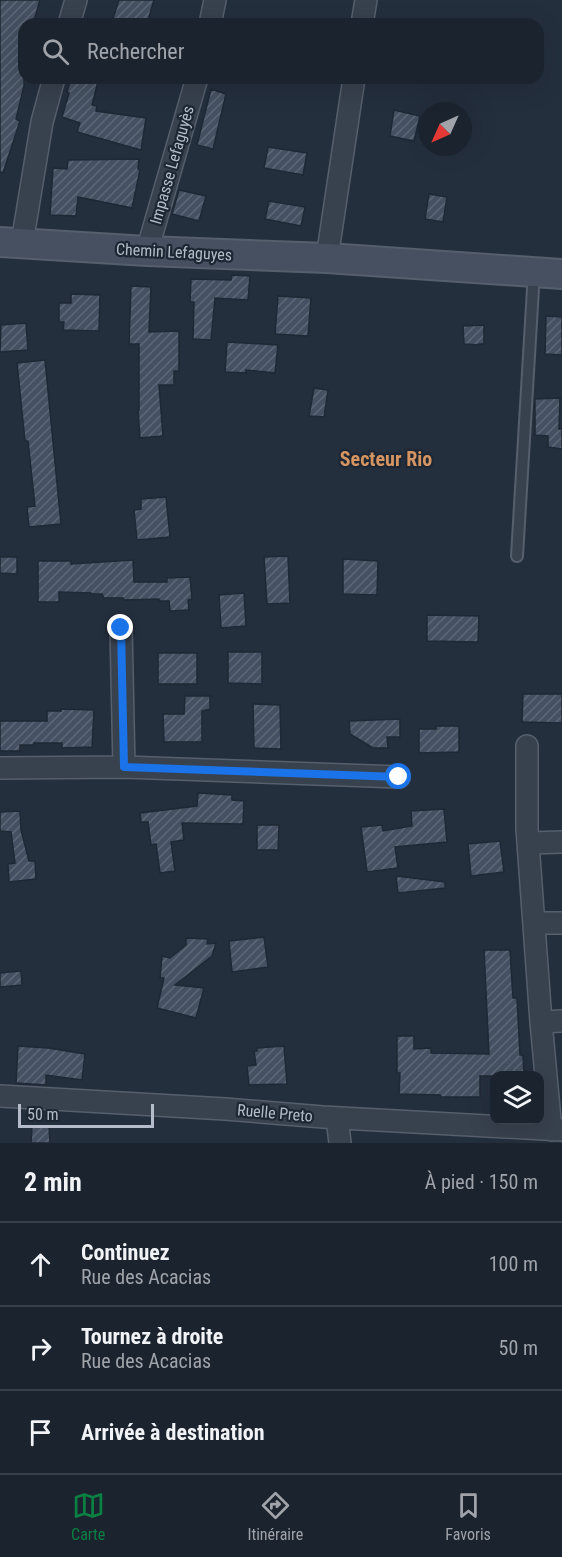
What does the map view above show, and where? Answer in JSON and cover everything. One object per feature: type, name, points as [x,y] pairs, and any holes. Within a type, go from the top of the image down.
[{"type":"main road","name":"Chemin Lefaguyes","points":[[11,242],[147,251],[327,258],[548,273]]},
{"type":"street","points":[[71,18],[76,0]]},
{"type":"street","points":[[211,18],[215,0]]},
{"type":"street","points":[[363,18],[366,0]]},
{"type":"street","name":"Chemin Lefaguyes","points":[[11,242],[52,84]]},
{"type":"street","name":"Impasse Lefaguyès","points":[[147,251],[194,84]]},
{"type":"street","points":[[327,258],[353,84]]},
{"type":"street","points":[[121,628],[124,767]]},
{"type":"street","name":"Ruelle Preto","points":[[0,1096],[556,1130],[541,1022],[528,843],[527,746]]},
{"type":"street","points":[[0,768],[124,767],[399,777]]},
{"type":"street","points":[[528,843],[562,842]]},
{"type":"street","points":[[534,923],[562,923]]},
{"type":"street","points":[[541,1022],[562,1021]]},
{"type":"street","points":[[337,1118],[340,1143]]},
{"type":"lane","points":[[517,556],[548,273]]},
{"type":"building","points":[[0,0],[40,0],[35,18],[18,18],[18,84],[24,84],[16,119],[20,121],[3,173],[0,172]]},
{"type":"building","points":[[119,0],[154,0],[149,18],[113,18]]},
{"type":"building","points":[[69,84],[97,84],[92,105],[97,106],[96,111],[146,118],[141,150],[77,132],[80,123],[62,117],[69,93],[67,92]]},
{"type":"building","points":[[211,89],[226,94],[213,149],[197,145]]},
{"type":"building","points":[[394,110],[418,116],[414,141],[390,136]]},
{"type":"building","points":[[268,147],[307,153],[303,175],[264,168]]},
{"type":"building","points":[[139,159],[138,169],[140,170],[132,208],[78,197],[76,216],[50,215],[53,168],[67,169],[68,160]]},
{"type":"building","points":[[179,190],[206,196],[199,221],[172,214]]},
{"type":"building","points":[[429,194],[447,197],[443,222],[425,219]]},
{"type":"building","points":[[269,201],[305,207],[301,226],[265,219]]},
{"type":"building","points":[[232,275],[250,276],[248,300],[215,298],[211,340],[193,339],[194,302],[190,302],[191,279],[231,280]]},
{"type":"building","points":[[131,286],[151,287],[149,332],[179,331],[179,371],[174,371],[174,385],[159,385],[163,436],[140,438],[139,344],[129,344]]},
{"type":"building","points":[[71,294],[100,295],[99,331],[63,330],[64,322],[59,322],[59,303],[71,303]]},
{"type":"building","points":[[278,296],[311,298],[308,336],[275,334]]},
{"type":"building","points":[[546,316],[562,317],[562,355],[545,354]]},
{"type":"building","points":[[26,323],[28,350],[0,352],[1,325]]},
{"type":"building","points":[[484,325],[484,344],[464,344],[463,326]]},
{"type":"building","points":[[227,342],[278,345],[275,373],[246,370],[246,373],[225,372]]},
{"type":"building","points":[[45,360],[61,524],[29,527],[27,507],[35,506],[28,441],[25,441],[17,363]]},
{"type":"building","points":[[314,388],[328,390],[324,417],[309,416]]},
{"type":"building","points":[[560,398],[559,429],[562,429],[562,449],[548,447],[548,436],[535,435],[535,399]]},
{"type":"building","points":[[166,497],[170,537],[137,540],[134,510],[141,509],[141,499]]},
{"type":"building","points":[[288,556],[290,603],[267,604],[264,557]]},
{"type":"building","points":[[0,557],[17,557],[17,574],[0,573]]},
{"type":"building","points":[[343,559],[378,561],[377,595],[343,594]]},
{"type":"building","points":[[133,560],[134,582],[167,582],[167,578],[190,577],[192,599],[188,600],[189,610],[170,611],[169,601],[159,601],[159,599],[124,600],[123,598],[104,598],[102,594],[91,593],[59,592],[59,602],[38,602],[38,561],[71,561],[71,564]]},
{"type":"building","points":[[244,593],[246,626],[221,628],[219,595]]},
{"type":"building","points":[[427,615],[479,616],[478,642],[427,641]]},
{"type":"building","points":[[228,652],[262,652],[262,684],[228,683]]},
{"type":"building","points":[[158,653],[197,653],[197,684],[158,684]]},
{"type":"building","points":[[523,694],[562,694],[562,723],[522,722]]},
{"type":"building","points":[[185,696],[210,696],[210,709],[202,711],[202,742],[164,742],[163,714],[184,714]]},
{"type":"building","points":[[253,704],[280,705],[281,749],[254,748]]},
{"type":"building","points":[[61,709],[94,710],[92,747],[62,748],[62,743],[34,743],[34,745],[20,745],[20,751],[0,751],[0,721],[47,721],[47,711],[61,711]]},
{"type":"building","points":[[400,719],[400,737],[387,737],[388,748],[373,748],[350,734],[349,721]]},
{"type":"building","points":[[436,726],[459,726],[459,752],[419,753],[419,729],[436,729]]},
{"type":"building","points":[[198,793],[232,795],[232,800],[244,801],[243,824],[182,823],[184,840],[171,842],[175,871],[160,873],[156,844],[151,845],[148,822],[141,822],[140,813],[197,806]]},
{"type":"building","points":[[444,809],[447,842],[395,847],[398,868],[367,872],[361,827],[382,825],[383,831],[412,826],[411,811]]},
{"type":"building","points":[[20,811],[21,830],[29,861],[35,861],[36,879],[9,882],[8,864],[15,863],[11,832],[0,831],[0,812]]},
{"type":"building","points":[[257,825],[279,825],[278,850],[257,850]]},
{"type":"building","points":[[500,841],[504,872],[471,876],[468,844]]},
{"type":"building","points":[[396,876],[445,882],[445,888],[398,893]]},
{"type":"building","points":[[264,937],[268,967],[232,972],[229,941]]},
{"type":"building","points":[[186,938],[208,939],[207,944],[216,943],[212,956],[175,985],[204,988],[196,1018],[157,1008],[164,978],[160,978],[162,956],[170,958],[186,945]]},
{"type":"building","points":[[484,950],[510,950],[513,998],[517,998],[520,1055],[523,1055],[524,1071],[490,1071],[490,1076],[480,1076],[480,1097],[399,1094],[397,1036],[414,1036],[414,1049],[431,1048],[431,1053],[489,1054]]},
{"type":"building","points":[[21,971],[22,985],[0,987],[0,973]]},
{"type":"building","points":[[18,1046],[85,1054],[82,1080],[46,1075],[46,1085],[16,1083]]},
{"type":"building","points":[[284,1046],[287,1084],[249,1085],[247,1066],[256,1065],[254,1051],[257,1051],[257,1048]]},
{"type":"building","points":[[49,1126],[50,1143],[31,1143],[32,1127]]},
{"type":"district","name":"Secteur Rio","points":[[386,459]]},
{"type":"route","points":[[121,628],[124,767],[399,777]]}]
